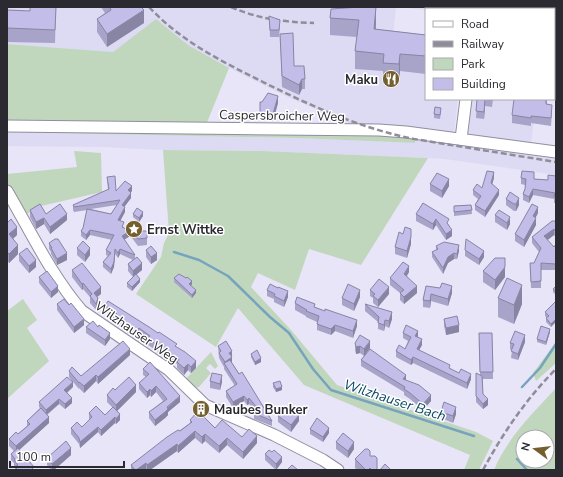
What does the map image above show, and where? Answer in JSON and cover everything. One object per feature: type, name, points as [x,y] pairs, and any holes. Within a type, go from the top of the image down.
[{"type":"street","points":[[461,139],[466,100]]},
{"type":"street","name":"Caspersbroicher Weg","points":[[7,126],[379,130],[556,150]]},
{"type":"street","name":"Wilzhauser Weg","points":[[7,191],[52,271],[82,311],[169,370],[204,405],[274,435],[323,460],[338,470]]},
{"type":"shaded area","points":[[7,7],[396,7],[392,42],[425,46],[425,100],[458,100],[454,133],[356,126],[292,99],[229,68],[188,45],[156,19],[113,52],[7,44]]},
{"type":"shaded area","points":[[396,7],[466,7],[425,8],[425,10]]},
{"type":"shaded area","points":[[472,100],[537,100],[531,143],[467,134]]},
{"type":"shaded area","points":[[7,132],[298,138],[414,143],[415,137],[556,159],[556,175],[445,159],[428,158],[262,151],[7,146]]},
{"type":"green space","points":[[156,19],[188,45],[229,68],[206,125],[7,121],[7,44],[113,52]]},
{"type":"green space","points":[[7,129],[359,133],[415,137],[415,143],[298,138],[7,132]]},
{"type":"green space","points":[[163,150],[262,151],[428,158],[361,265],[309,249],[295,290],[258,273],[251,287],[291,330],[337,385],[476,432],[493,441],[479,470],[464,470],[470,455],[304,385],[238,308],[216,347],[136,294],[161,257],[164,243],[169,233]]},
{"type":"green space","points":[[74,151],[101,153],[102,192],[41,206],[25,215],[7,184],[7,174],[77,167]]},
{"type":"green space","points":[[23,299],[37,320],[27,328],[49,361],[7,399],[7,311]]},
{"type":"green space","points":[[556,342],[556,363],[536,381],[533,373]]},
{"type":"green space","points":[[211,352],[218,366],[215,369],[210,364],[206,368],[211,373],[199,387],[193,388],[184,381]]},
{"type":"green space","points":[[556,388],[556,470],[494,470],[499,458],[515,435],[515,469],[555,469],[555,429],[519,429]]},
{"type":"building","points":[[30,7],[56,7],[55,30],[7,28],[7,10],[30,11]]},
{"type":"building","points":[[110,7],[141,7],[144,10],[107,34],[97,19],[111,10]]},
{"type":"building","points":[[376,7],[374,29],[425,35],[425,56],[400,54],[399,64],[383,63],[384,54],[355,51],[359,20],[330,18],[331,9]]},
{"type":"building","points":[[487,7],[498,7],[498,8]]},
{"type":"building","points":[[269,16],[280,20],[279,30],[270,30]]},
{"type":"building","points":[[293,33],[294,66],[304,66],[305,79],[302,79],[299,85],[282,76],[280,34]]},
{"type":"building","points":[[555,78],[556,78],[555,92]]},
{"type":"building","points":[[268,93],[278,96],[273,114],[260,114],[260,102],[262,102]]},
{"type":"building","points":[[477,100],[485,100],[484,112],[476,111]]},
{"type":"building","points":[[514,100],[546,100],[546,104],[552,105],[551,118],[531,116],[531,118],[512,115]]},
{"type":"building","points":[[435,107],[441,108],[440,115],[434,114]]},
{"type":"building","points":[[487,171],[494,172],[491,183],[499,190],[485,211],[475,205],[481,196],[473,190],[477,184],[482,188]]},
{"type":"building","points":[[522,171],[534,172],[534,179],[548,180],[548,175],[556,176],[556,197],[554,197],[555,193],[533,189],[529,197],[523,194],[526,179],[521,178]]},
{"type":"building","points":[[437,173],[449,179],[442,191],[430,184]]},
{"type":"building","points":[[115,176],[116,191],[125,181],[132,186],[128,190],[131,193],[122,205],[125,207],[118,220],[124,222],[122,227],[130,231],[122,236],[135,255],[120,249],[118,253],[115,249],[114,262],[111,269],[103,262],[111,253],[106,250],[114,235],[90,230],[86,235],[81,231],[87,209],[111,214],[120,200],[74,207],[73,205],[109,189],[107,177]]},
{"type":"building","points":[[510,192],[519,198],[516,204],[506,199]]},
{"type":"building","points":[[423,203],[449,219],[447,223],[452,230],[446,234],[436,219],[433,224],[416,214]]},
{"type":"building","points":[[40,204],[46,214],[60,204],[67,214],[50,227],[44,218],[36,222],[30,210]]},
{"type":"building","points":[[532,204],[538,207],[533,216],[536,218],[524,240],[515,234]]},
{"type":"building","points":[[471,205],[472,210],[454,212],[454,206]]},
{"type":"building","points":[[137,208],[143,212],[139,218],[133,214]]},
{"type":"building","points":[[499,210],[510,217],[507,223],[495,215]]},
{"type":"building","points":[[11,219],[17,227],[9,234],[18,245],[9,254],[7,252],[7,223]]},
{"type":"building","points":[[552,221],[556,221],[556,232],[554,229],[544,236],[554,247],[556,244],[556,264],[541,263],[541,281],[531,282],[530,263],[534,263],[541,248],[532,237]]},
{"type":"building","points":[[405,227],[411,229],[411,237],[407,251],[395,247],[399,232],[403,234]]},
{"type":"building","points":[[132,231],[147,231],[147,238],[138,239]]},
{"type":"building","points":[[55,239],[58,239],[67,253],[57,259],[49,243]]},
{"type":"building","points":[[466,239],[484,251],[479,259],[465,250]]},
{"type":"building","points":[[83,241],[90,248],[85,255],[77,248]]},
{"type":"building","points":[[444,242],[459,245],[457,254],[454,253],[448,257],[443,268],[432,252],[438,249],[436,246]]},
{"type":"building","points":[[151,246],[157,253],[151,257],[146,250]]},
{"type":"building","points":[[27,248],[36,260],[29,266],[19,254]]},
{"type":"building","points":[[137,257],[142,263],[133,271],[128,264]]},
{"type":"building","points":[[495,258],[505,258],[505,267],[495,280],[483,271]]},
{"type":"building","points":[[403,262],[409,266],[404,274],[417,286],[404,297],[400,293],[404,290],[390,278]]},
{"type":"building","points":[[82,263],[101,287],[94,293],[98,298],[96,304],[90,296],[92,294],[83,283],[82,284],[72,270]]},
{"type":"building","points":[[47,271],[58,286],[51,292],[39,277]]},
{"type":"building","points":[[136,274],[140,279],[132,287],[127,283]]},
{"type":"building","points":[[179,274],[192,281],[189,284],[196,290],[192,295],[174,278]]},
{"type":"building","points":[[507,278],[522,285],[514,305],[498,298]]},
{"type":"building","points":[[379,279],[389,287],[378,300],[373,296],[375,294],[370,290]]},
{"type":"building","points":[[442,283],[452,286],[448,299],[431,294],[430,301],[423,300],[426,286],[440,288]]},
{"type":"building","points":[[270,284],[288,291],[284,301],[274,296],[275,294],[267,290]]},
{"type":"building","points":[[348,284],[360,290],[354,304],[342,298]]},
{"type":"building","points":[[297,297],[315,304],[314,307],[325,311],[325,309],[357,320],[353,331],[335,325],[331,329],[317,324],[319,316],[306,311],[307,310],[295,303]]},
{"type":"building","points":[[64,299],[69,305],[71,303],[84,319],[74,327],[57,304]]},
{"type":"building","points":[[108,301],[177,344],[175,346],[196,361],[191,367],[188,364],[184,368],[177,362],[179,359],[148,339],[150,336],[139,328],[136,333],[115,317],[117,314],[105,306]]},
{"type":"building","points":[[556,301],[556,319],[551,324],[546,318],[549,316],[545,312]]},
{"type":"building","points":[[365,304],[392,312],[389,321],[385,320],[384,325],[378,323],[379,317]]},
{"type":"building","points":[[457,316],[459,325],[446,328],[444,319]]},
{"type":"building","points":[[93,321],[98,327],[99,325],[110,333],[105,340],[86,327]]},
{"type":"building","points":[[406,325],[418,331],[415,336],[422,339],[417,349],[450,365],[449,368],[459,373],[461,369],[471,374],[467,383],[413,357],[411,360],[396,351],[399,345],[405,349],[411,337],[403,333]]},
{"type":"building","points":[[541,326],[550,329],[546,342],[537,339]]},
{"type":"building","points":[[515,331],[525,335],[518,354],[511,351],[514,344],[510,343]]},
{"type":"building","points":[[479,333],[492,333],[493,372],[480,372]]},
{"type":"building","points":[[360,335],[370,341],[364,349],[360,346],[356,347],[355,343]]},
{"type":"building","points":[[123,341],[130,349],[98,377],[96,375],[84,386],[79,383],[69,371],[72,367],[81,376]]},
{"type":"building","points":[[226,341],[232,351],[229,353],[232,357],[225,362],[219,353],[221,351],[218,346]]},
{"type":"building","points":[[370,349],[406,375],[403,379],[419,385],[431,395],[423,404],[404,389],[405,387],[361,360]]},
{"type":"building","points":[[257,350],[261,358],[255,362],[251,354]]},
{"type":"building","points":[[230,360],[239,374],[242,372],[272,421],[254,413],[258,409],[249,398],[247,400],[244,396],[233,402],[226,391],[237,384],[224,363]]},
{"type":"building","points":[[150,362],[180,396],[155,420],[149,412],[167,399],[156,386],[151,391],[150,389],[147,392],[139,383],[149,374],[143,369]]},
{"type":"building","points":[[212,373],[222,375],[220,384],[210,381]]},
{"type":"building","points":[[476,373],[482,376],[483,394],[488,399],[483,404],[476,396]]},
{"type":"building","points":[[67,377],[73,382],[64,390],[72,398],[65,404],[59,399],[46,410],[39,402]]},
{"type":"building","points":[[129,377],[136,385],[116,405],[107,395],[113,388],[115,390]]},
{"type":"building","points":[[280,381],[282,387],[276,389],[273,383]]},
{"type":"building","points":[[444,402],[456,407],[453,416],[441,412]]},
{"type":"building","points":[[96,406],[105,415],[113,407],[120,414],[116,419],[115,417],[101,430],[98,427],[80,442],[79,438],[71,428],[77,422],[82,427],[92,417],[89,413]]},
{"type":"building","points":[[41,408],[49,417],[16,446],[9,439],[16,432],[18,434],[30,424],[27,421]]},
{"type":"building","points":[[289,408],[299,415],[291,425],[278,416],[283,410],[286,412]]},
{"type":"building","points":[[198,411],[215,428],[222,420],[242,437],[249,429],[257,436],[243,452],[227,438],[219,446],[205,434],[202,437],[195,431],[178,446],[177,444],[147,465],[146,463],[135,470],[131,465],[167,437],[178,430],[180,431],[192,422],[190,420]]},
{"type":"building","points":[[317,418],[329,428],[323,437],[310,429]]},
{"type":"building","points":[[343,433],[354,442],[348,451],[336,442]]},
{"type":"building","points":[[66,441],[71,448],[52,464],[47,458]]},
{"type":"building","points":[[18,448],[34,467],[31,470],[18,470],[15,467],[18,465],[11,454]]},
{"type":"building","points":[[365,449],[370,451],[370,456],[375,456],[377,458],[377,470],[372,470],[370,468],[366,470],[355,459]]},
{"type":"building","points":[[269,450],[272,452],[274,450],[282,457],[276,464],[265,454]]},
{"type":"building","points":[[385,464],[391,470],[380,470]]},
{"type":"building","points":[[292,465],[298,470],[287,470]]},
{"type":"waterway","name":"Wilzhauser Bach","points":[[174,252],[199,260],[228,276],[270,317],[289,333],[313,369],[331,390],[474,436]]},
{"type":"waterway","points":[[522,387],[540,368],[556,344]]},
{"type":"railway","points":[[149,7],[175,31],[203,50],[281,91],[336,115],[374,129],[414,139],[556,162]]},
{"type":"railway","points":[[231,7],[271,19],[314,23]]},
{"type":"railway","points":[[483,470],[525,404],[556,369]]},
{"type":"place","name":"Maku","points":[[391,79]]},
{"type":"place","name":"Ernst Wittke","points":[[134,229]]},
{"type":"place","name":"Maubes Bunker","points":[[201,409]]}]
